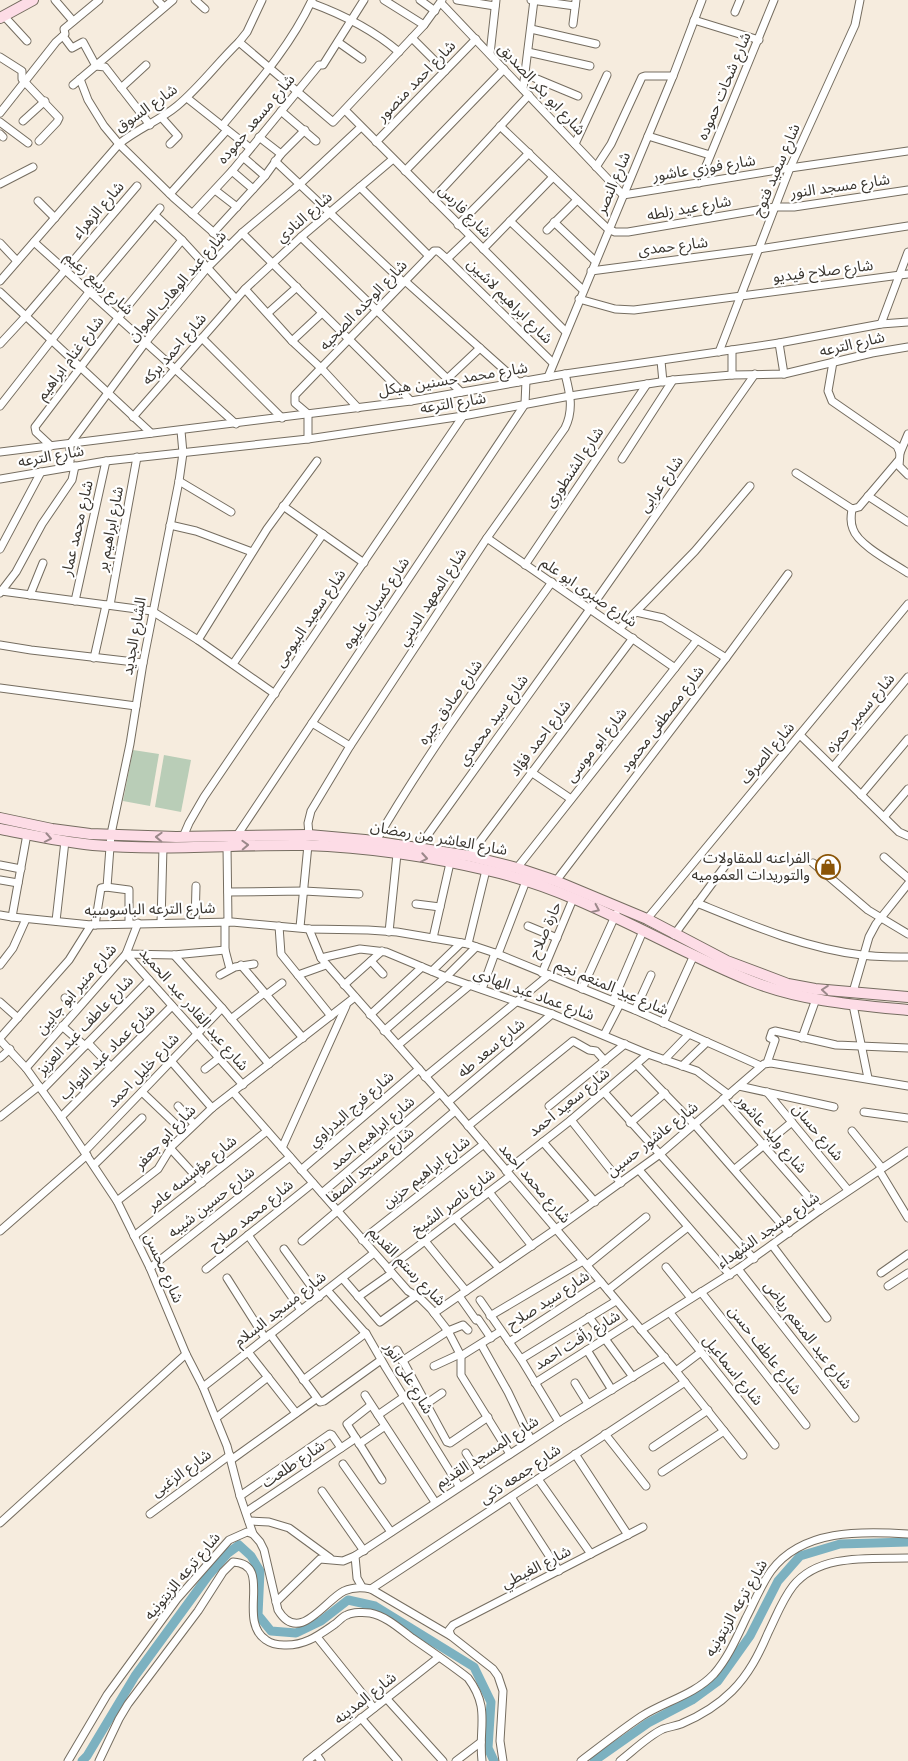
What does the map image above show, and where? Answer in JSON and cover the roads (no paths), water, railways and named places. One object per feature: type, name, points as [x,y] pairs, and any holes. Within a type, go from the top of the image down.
[{"type":"main road","points":[[2,17],[33,0]]},
{"type":"main road","name":"شارع العاشر من رمضان","points":[[0,818],[71,832],[183,837],[236,836],[376,841],[470,856],[517,868],[556,881],[617,913],[644,931],[752,981],[785,992],[816,999],[853,1005],[908,1010]]},
{"type":"main road","name":"شارع العاشر من رمضان","points":[[0,829],[66,841],[110,846],[227,846],[308,840],[450,863],[526,881],[617,913],[646,919],[727,961],[788,984],[815,989],[908,997]]},
{"type":"street","points":[[55,0],[72,21]]},
{"type":"street","points":[[0,113],[56,42],[66,34],[64,29],[99,0]]},
{"type":"street","points":[[157,0],[164,7]]},
{"type":"street","points":[[73,85],[173,0]]},
{"type":"street","points":[[195,0],[205,9]]},
{"type":"street","name":"شارع السوق","points":[[0,280],[119,144],[129,136],[162,118],[187,98],[240,42],[247,32],[262,0]]},
{"type":"street","name":"شارع مسعد حموده","points":[[192,214],[232,171],[297,91],[319,66],[323,65],[364,0]]},
{"type":"street","points":[[384,0],[424,25]]},
{"type":"street","points":[[420,0],[435,11]]},
{"type":"street","points":[[457,0],[495,3],[490,54]]},
{"type":"street","points":[[523,89],[533,0],[575,3],[573,24]]},
{"type":"street","name":"شارع النصر","points":[[548,377],[673,76],[702,0]]},
{"type":"street","points":[[735,12],[740,0]]},
{"type":"street","name":"شارع شحات حموده","points":[[699,184],[774,0]]},
{"type":"street","name":"شارع سعيد فتوح","points":[[720,352],[790,168],[855,25],[860,0]]},
{"type":"street","points":[[170,194],[270,68],[296,31],[312,1],[369,29],[400,52]]},
{"type":"street","points":[[240,42],[333,122],[400,52],[442,1]]},
{"type":"street","name":"شارع ابو بكر الصديق","points":[[442,1],[623,195]]},
{"type":"street","points":[[2,17],[27,41]]},
{"type":"street","points":[[694,20],[759,40]]},
{"type":"street","points":[[531,29],[596,44]]},
{"type":"street","points":[[63,36],[72,48],[83,42],[96,65],[104,67],[150,125]]},
{"type":"street","points":[[412,38],[445,71]]},
{"type":"street","name":"شارع احمد منصور","points":[[376,142],[476,39]]},
{"type":"street","points":[[338,42],[362,59]]},
{"type":"street","points":[[528,52],[590,66]]},
{"type":"street","points":[[0,57],[22,70],[22,79],[45,101],[59,118],[39,141]]},
{"type":"street","points":[[121,88],[146,65]]},
{"type":"street","points":[[405,171],[504,69]]},
{"type":"street","name":"شارع ابو بكر الصديق","points":[[525,74],[578,96]]},
{"type":"street","points":[[575,144],[607,75]]},
{"type":"street","points":[[596,167],[611,144],[642,77],[673,76]]},
{"type":"street","points":[[80,79],[88,100],[104,126],[119,144],[170,194],[229,246]]},
{"type":"street","points":[[433,199],[529,95]]},
{"type":"street","points":[[187,98],[250,148]]},
{"type":"street","points":[[23,121],[45,101]]},
{"type":"street","name":"شارع فارس","points":[[345,110],[566,332]]},
{"type":"street","points":[[281,111],[316,141]]},
{"type":"street","points":[[162,118],[178,136],[170,144]]},
{"type":"street","points":[[0,122],[28,143]]},
{"type":"street","points":[[500,126],[608,229]]},
{"type":"street","name":"شارع عبد الوهاب الموان","points":[[70,444],[145,343],[207,268],[242,233],[300,184],[361,127]]},
{"type":"street","points":[[213,233],[305,130]]},
{"type":"street","points":[[648,136],[710,155]]},
{"type":"street","points":[[259,137],[282,154]]},
{"type":"street","name":"شارع فوزي عاشور","points":[[623,195],[790,168],[908,152]]},
{"type":"street","points":[[458,225],[529,154]]},
{"type":"street","points":[[243,157],[265,176]]},
{"type":"street","name":"شارع النادي","points":[[236,298],[301,237],[393,159]]},
{"type":"street","points":[[276,161],[404,282],[518,382]]},
{"type":"street","points":[[0,184],[33,167]]},
{"type":"street","points":[[232,171],[254,189]]},
{"type":"street","points":[[483,249],[553,177]]},
{"type":"street","name":"شارع الزهراء","points":[[0,344],[137,186]]},
{"type":"street","points":[[360,187],[429,256]]},
{"type":"street","points":[[215,190],[237,207]]},
{"type":"street","name":"شارع مسجد النور","points":[[775,207],[794,207],[908,190]]},
{"type":"street","points":[[547,230],[577,200]]},
{"type":"street","points":[[38,201],[54,218]]},
{"type":"street","name":"شارع عيد زلطه","points":[[608,229],[615,232],[628,232],[775,207]]},
{"type":"street","points":[[0,406],[90,291],[160,208]]},
{"type":"street","points":[[155,215],[182,240],[236,298]]},
{"type":"street","points":[[510,221],[583,290]]},
{"type":"street","points":[[554,222],[595,261]]},
{"type":"street","name":"شارع حمدى","points":[[591,270],[758,250],[908,226]]},
{"type":"street","points":[[242,233],[411,401]]},
{"type":"street","points":[[301,237],[461,392]]},
{"type":"street","points":[[447,259],[470,237]]},
{"type":"street","name":"شارع غنام ابراهيم","points":[[51,446],[36,432],[35,426],[118,318],[182,240]]},
{"type":"street","name":"شارع ربيع زعيم","points":[[34,242],[236,424]]},
{"type":"street","points":[[0,244],[17,261]]},
{"type":"street","name":"شارع الوحده الصحيه","points":[[308,414],[295,403],[294,397],[429,256],[436,250],[447,259]]},
{"type":"street","points":[[881,324],[908,252]]},
{"type":"street","name":"شارع ابراهيم لاشين","points":[[447,259],[553,363]]},
{"type":"street","name":"شارع صلاح فيديو","points":[[579,299],[615,309],[634,310],[908,274]]},
{"type":"street","points":[[268,313],[297,287]]},
{"type":"street","points":[[245,289],[292,341],[321,368],[358,408]]},
{"type":"street","points":[[0,292],[151,433]]},
{"type":"street","name":"شارع احمد بركه","points":[[133,417],[236,298]]},
{"type":"street","points":[[292,341],[322,313]]},
{"type":"street","name":"شارع محمد حسنين هيكل","points":[[2,450],[181,431],[411,401],[526,380],[779,343],[881,324],[908,322]]},
{"type":"street","points":[[202,338],[282,418]]},
{"type":"street","points":[[779,343],[784,374]]},
{"type":"street","name":"شارع الترعه","points":[[0,479],[106,461],[308,439],[463,416],[570,396],[673,380],[732,375],[784,374],[872,353],[908,347]]},
{"type":"street","points":[[447,378],[480,348]]},
{"type":"street","points":[[732,350],[732,375]]},
{"type":"street","points":[[661,361],[663,382]]},
{"type":"street","points":[[834,362],[828,391],[832,401],[897,446],[899,466],[908,475]]},
{"type":"street","name":"شارع المعهد الديني","points":[[308,840],[308,823],[311,812],[350,746],[487,538],[565,428],[570,413],[570,396],[565,374]]},
{"type":"street","name":"شارع عرابى","points":[[590,609],[754,374]]},
{"type":"street","points":[[525,404],[526,380]]},
{"type":"street","points":[[622,459],[673,380]]},
{"type":"street","name":"شارع الشنطورى","points":[[525,564],[647,384]]},
{"type":"street","name":"شارع كسبان عليوه","points":[[236,836],[525,404]]},
{"type":"street","points":[[308,414],[308,439]]},
{"type":"street","name":"شارع سعيد البيومى","points":[[183,837],[192,816],[204,797],[463,416]]},
{"type":"street","name":"الشارع الجديد","points":[[93,925],[101,888],[106,887],[111,834],[152,611],[179,481],[182,453],[181,431]]},
{"type":"street","points":[[796,473],[852,509],[859,507],[899,457],[908,434]]},
{"type":"street","points":[[0,592],[16,572],[42,524],[72,480],[73,466],[70,444]]},
{"type":"street","name":"شارع ابراهيم بر","points":[[94,658],[108,605],[137,457]]},
{"type":"street","name":"شارع محمد عمار","points":[[75,601],[106,461]]},
{"type":"street","points":[[198,640],[282,506],[317,461]]},
{"type":"street","points":[[0,549],[42,472]]},
{"type":"street","points":[[179,481],[231,512]]},
{"type":"street","points":[[619,629],[702,544],[750,486]]},
{"type":"street","points":[[868,496],[908,522]]},
{"type":"street","points":[[282,506],[364,563]]},
{"type":"street","points":[[852,509],[851,523],[856,535],[908,573]]},
{"type":"street","points":[[170,525],[196,531],[252,552]]},
{"type":"street","points":[[233,664],[323,534]]},
{"type":"street","name":"شارع صبرى ابو علم","points":[[487,538],[675,668]]},
{"type":"street","points":[[30,595],[43,563]]},
{"type":"street","name":"شارع مصطفى محمود","points":[[556,881],[788,574]]},
{"type":"street","name":"شارع صادق جيره","points":[[376,841],[415,776],[444,733],[552,582]]},
{"type":"street","points":[[0,592],[152,611],[198,640],[275,694]]},
{"type":"street","name":"شارع الصرف","points":[[646,919],[907,606]]},
{"type":"street","name":"شارع سيد محمدي","points":[[419,847],[590,609]]},
{"type":"street","points":[[636,612],[663,618],[726,658]]},
{"type":"street","name":"شارع احمد فؤاد","points":[[470,856],[633,638]]},
{"type":"street","name":"شارع ابو موسى","points":[[517,868],[697,640]]},
{"type":"street","points":[[0,645],[143,663]]},
{"type":"street","name":"شارع سمير حمزه","points":[[833,767],[908,677]]},
{"type":"street","points":[[0,688],[136,706]]},
{"type":"street","points":[[312,723],[350,746]]},
{"type":"street","points":[[800,735],[899,832],[908,836]]},
{"type":"street","points":[[861,795],[908,739]]},
{"type":"street","points":[[531,772],[571,800]]},
{"type":"street","points":[[884,817],[908,789]]},
{"type":"street","points":[[12,917],[27,834]]},
{"type":"street","points":[[300,927],[308,840]]},
{"type":"street","points":[[56,921],[66,841]]},
{"type":"street","points":[[227,846],[228,892],[225,950],[230,969]]},
{"type":"street","points":[[161,923],[163,847]]},
{"type":"street","points":[[389,932],[397,854]]},
{"type":"street","points":[[884,857],[908,878]]},
{"type":"street","points":[[432,938],[450,863]]},
{"type":"street","points":[[813,863],[868,910],[908,934]]},
{"type":"street","points":[[0,865],[21,869]]},
{"type":"street","points":[[674,934],[724,866]]},
{"type":"street","points":[[432,971],[464,944],[486,870]]},
{"type":"street","points":[[0,880],[18,883]]},
{"type":"street","points":[[482,990],[526,881]]},
{"type":"street","points":[[853,992],[869,937],[881,918],[908,884]]},
{"type":"street","points":[[195,922],[196,886]]},
{"type":"street","points":[[106,887],[129,890],[129,923]]},
{"type":"street","points":[[228,892],[304,891],[359,894]]},
{"type":"street","name":"حارة صلاح","points":[[545,974],[557,938],[574,898]]},
{"type":"street","points":[[697,903],[753,926],[806,944],[863,956],[908,957]]},
{"type":"street","points":[[416,904],[440,906]]},
{"type":"street","points":[[582,989],[617,913]]},
{"type":"street","name":"شارع الترعه الباسوسيه","points":[[0,915],[93,925],[227,922],[300,927]]},
{"type":"street","points":[[0,965],[13,948],[26,919]]},
{"type":"street","name":"شارع منير ابو جابين","points":[[26,1068],[126,954],[138,923]]},
{"type":"street","points":[[0,1039],[69,960],[93,925]]},
{"type":"street","points":[[279,926],[280,952],[331,1016]]},
{"type":"street","points":[[528,926],[557,938]]},
{"type":"street","name":"شارع عبد المنعم نجم","points":[[300,927],[389,932],[476,947],[616,1002],[707,1042],[764,1064],[868,1078],[908,1086]]},
{"type":"street","name":"شارع محمد احمد","points":[[309,928],[321,958],[448,1102],[602,1282],[743,1455]]},
{"type":"street","points":[[604,1035],[644,931]]},
{"type":"street","points":[[384,1031],[446,977],[476,947]]},
{"type":"street","name":"شارع عماد عبد الهادى","points":[[321,958],[360,949],[382,951],[446,977],[552,1014],[697,1072],[726,1097]]},
{"type":"street","name":"شارع عبد القادر عبد الحميد","points":[[126,954],[174,955],[225,950]]},
{"type":"street","points":[[344,985],[382,951]]},
{"type":"street","name":"شارع عبد القادر عبد الحميد","points":[[126,954],[242,1085]]},
{"type":"street","points":[[174,955],[269,1064]]},
{"type":"street","points":[[662,1023],[694,955]]},
{"type":"street","points":[[371,961],[383,974]]},
{"type":"street","points":[[220,975],[230,969],[254,964]]},
{"type":"street","points":[[298,975],[326,964]]},
{"type":"street","points":[[241,966],[303,1038]]},
{"type":"street","points":[[370,1014],[422,967]]},
{"type":"street","points":[[425,1077],[517,1002],[545,974]]},
{"type":"street","points":[[635,1010],[651,976]]},
{"type":"street","name":"شارع عاطف عبد العزيز","points":[[0,1117],[40,1088],[149,980]]},
{"type":"street","points":[[230,1019],[282,983]]},
{"type":"street","points":[[398,1045],[470,985]]},
{"type":"street","name":"شارع ابو جعفر","points":[[117,1201],[158,1169],[170,1148],[212,1108],[355,997]]},
{"type":"street","points":[[65,998],[77,1008]]},
{"type":"street","points":[[802,1038],[816,999]]},
{"type":"street","points":[[0,1002],[18,1018]]},
{"type":"street","points":[[282,1148],[347,1003]]},
{"type":"street","points":[[853,1005],[868,1078]]},
{"type":"street","name":"شارع عماد عبد التواب","points":[[62,1117],[172,1006]]},
{"type":"street","name":"شارع خليل احمد","points":[[0,1232],[86,1153],[222,1008]]},
{"type":"street","name":"شارع سعد طه","points":[[448,1102],[552,1014]]},
{"type":"street","points":[[62,1026],[86,1044],[111,1067]]},
{"type":"street","points":[[764,1064],[775,1040],[770,1038],[773,1031],[836,1045],[908,1048]]},
{"type":"street","points":[[664,1060],[689,1034]]},
{"type":"street","name":"شارع محسن","points":[[0,1039],[26,1068],[62,1117],[117,1201],[150,1268],[186,1354],[216,1418],[253,1534]]},
{"type":"street","points":[[468,1126],[573,1041],[589,1050],[596,1051],[605,1061]]},
{"type":"street","points":[[682,1066],[707,1042]]},
{"type":"street","points":[[549,1106],[626,1044]]},
{"type":"street","points":[[0,1058],[10,1049]]},
{"type":"street","name":"شارع سعيد احمد","points":[[508,1173],[648,1054]]},
{"type":"street","points":[[206,1069],[219,1058]]},
{"type":"street","points":[[171,1061],[212,1108]]},
{"type":"street","points":[[637,1064],[695,1124],[789,1233]]},
{"type":"street","name":"شارع عاشور حسين","points":[[434,1313],[639,1170],[764,1064]]},
{"type":"street","name":"شارع فرج البدراوي","points":[[302,1170],[419,1069]]},
{"type":"street","points":[[738,1086],[834,1107]]},
{"type":"street","points":[[142,1092],[185,1133]]},
{"type":"street","name":"شارع رستم القديم","points":[[234,1092],[408,1291],[420,1298],[434,1313],[448,1332],[461,1355],[460,1375],[510,1454]]},
{"type":"street","points":[[604,1092],[754,1258]]},
{"type":"street","name":"شارع حسان","points":[[767,1092],[848,1190]]},
{"type":"street","name":"شارع ابراهيم احمد","points":[[322,1194],[440,1093]]},
{"type":"street","points":[[630,1123],[665,1093]]},
{"type":"street","name":"شارع وليد عاشور","points":[[726,1097],[764,1146],[820,1210]]},
{"type":"street","points":[[178,1106],[194,1124]]},
{"type":"street","name":"شارع مسجد الصفا","points":[[302,1241],[455,1111]]},
{"type":"street","points":[[864,1112],[908,1118]]},
{"type":"street","points":[[94,1165],[142,1118]]},
{"type":"street","points":[[571,1120],[621,1183]]},
{"type":"street","points":[[735,1169],[792,1122]]},
{"type":"street","name":"شارع مؤسسه عامر","points":[[134,1236],[268,1131]]},
{"type":"street","points":[[852,1131],[881,1169],[906,1209],[908,1218]]},
{"type":"street","points":[[543,1142],[594,1202]]},
{"type":"street","name":"شارع ابراهيم حزين","points":[[362,1240],[484,1144]]},
{"type":"street","points":[[170,1148],[202,1183]]},
{"type":"street","name":"شارع مسجد الشهداء","points":[[641,1330],[730,1275],[848,1190],[908,1151]]},
{"type":"street","name":"شارع حسين شيبه","points":[[150,1268],[290,1157]]},
{"type":"street","points":[[639,1170],[730,1275]]},
{"type":"street","name":"شارع ناصر الشيخ","points":[[358,1297],[488,1192],[508,1173]]},
{"type":"street","name":"شارع محمد صلاح","points":[[206,1269],[313,1183]]},
{"type":"street","points":[[488,1192],[532,1246]]},
{"type":"street","points":[[490,1316],[585,1263],[646,1217]]},
{"type":"street","points":[[455,1218],[499,1268]]},
{"type":"street","points":[[608,1290],[688,1227]]},
{"type":"street","points":[[248,1235],[300,1310]]},
{"type":"street","points":[[425,1241],[466,1291]]},
{"type":"street","points":[[772,1245],[828,1318]]},
{"type":"street","points":[[284,1249],[319,1297]]},
{"type":"street","name":"شارع مسجد السلام","points":[[203,1387],[374,1253]]},
{"type":"street","points":[[881,1273],[908,1254]]},
{"type":"street","points":[[666,1267],[691,1298]]},
{"type":"street","name":"شارع عبد المنعم رياض","points":[[738,1269],[856,1418]]},
{"type":"street","points":[[888,1286],[908,1273]]},
{"type":"street","points":[[227,1278],[317,1400]]},
{"type":"street","points":[[342,1278],[378,1321],[382,1322],[416,1296]]},
{"type":"street","name":"شارع سيد صلاح","points":[[508,1342],[602,1282]]},
{"type":"street","name":"شارع على انور","points":[[327,1290],[366,1333],[460,1486]]},
{"type":"street","name":"شارع عاطف حسن","points":[[702,1292],[806,1425]]},
{"type":"street","points":[[459,1296],[491,1338]]},
{"type":"street","points":[[480,1300],[521,1359],[559,1422]]},
{"type":"street","points":[[521,1359],[616,1301]]},
{"type":"street","name":"شارع اسماعيل","points":[[670,1313],[775,1445]]},
{"type":"street","points":[[589,1317],[633,1377]]},
{"type":"street","name":"شارع رأفت احمد","points":[[535,1383],[634,1321]]},
{"type":"street","points":[[402,1361],[448,1332],[463,1325],[468,1330]]},
{"type":"street","points":[[434,1366],[461,1355],[501,1331]]},
{"type":"street","points":[[303,1380],[366,1333]]},
{"type":"street","points":[[481,1344],[508,1392],[531,1440]]},
{"type":"street","points":[[397,1350],[447,1442],[450,1443],[488,1417]]},
{"type":"street","points":[[587,1350],[612,1390]]},
{"type":"street","points":[[248,1352],[296,1413]]},
{"type":"street","points":[[676,1371],[701,1352]]},
{"type":"street","points":[[0,1523],[186,1354]]},
{"type":"street","name":"شارع المسجد القديم","points":[[276,1602],[318,1560],[324,1558],[347,1560],[364,1551],[435,1502],[531,1440],[665,1357]]},
{"type":"street","name":"شارع الزغبى","points":[[150,1514],[296,1413],[317,1400],[324,1401],[382,1360]]},
{"type":"street","points":[[216,1418],[268,1377]]},
{"type":"street","name":"شارع جمعه ذكى","points":[[371,1589],[685,1382]]},
{"type":"street","points":[[575,1383],[588,1404]]},
{"type":"street","points":[[426,1404],[442,1393]]},
{"type":"street","points":[[365,1395],[435,1502]]},
{"type":"street","points":[[378,1415],[404,1397]]},
{"type":"street","points":[[371,1405],[347,1424],[382,1480]]},
{"type":"street","points":[[653,1447],[708,1410]]},
{"type":"street","name":"شارع طلعت","points":[[246,1512],[341,1448],[385,1426]]},
{"type":"street","points":[[662,1472],[724,1431]]},
{"type":"street","points":[[240,1496],[330,1434],[341,1448]]},
{"type":"street","points":[[606,1434],[646,1486]]},
{"type":"street","points":[[466,1453],[479,1474]]},
{"type":"street","points":[[575,1454],[628,1535]]},
{"type":"street","points":[[343,1464],[391,1532]]},
{"type":"street","points":[[538,1479],[591,1554]]},
{"type":"street","points":[[322,1491],[364,1551]]},
{"type":"street","points":[[511,1497],[558,1571]]},
{"type":"street","points":[[249,1521],[269,1522],[288,1528],[333,1560]]},
{"type":"street","name":"شارع الغيطي","points":[[451,1636],[449,1630],[453,1625],[643,1527]]},
{"type":"street","name":"شارع ترعه الزيتونيه","points":[[68,1761],[107,1695],[177,1600],[229,1540],[247,1532],[253,1534]]},
{"type":"street","name":"شارع ترعه الزيتونيه","points":[[581,1761],[642,1717],[660,1706],[687,1694],[713,1674],[728,1654],[770,1572],[790,1552],[802,1545],[828,1536],[875,1532],[908,1534]]},
{"type":"street","points":[[253,1534],[264,1550],[276,1602],[282,1617],[289,1622],[297,1624],[305,1622],[342,1592],[362,1587],[371,1589],[451,1636],[488,1663],[501,1683],[504,1699],[500,1741],[503,1761]]},
{"type":"street","points":[[355,1556],[357,1578],[362,1587]]},
{"type":"street","points":[[620,1761],[663,1729],[694,1719],[721,1701],[733,1690],[744,1678],[757,1657],[785,1597],[794,1584],[807,1573],[821,1566],[854,1559],[908,1558]]},
{"type":"street","name":"شارع ترعه الزيتونيه","points":[[99,1761],[128,1704],[198,1611],[223,1572],[233,1562],[240,1562],[252,1571],[254,1578],[252,1612],[258,1633],[267,1641],[279,1645],[292,1646],[305,1643],[347,1615],[369,1612],[390,1622],[468,1678],[476,1688],[481,1700],[483,1713],[482,1761]]},
{"type":"street","points":[[316,1637],[374,1708]]},
{"type":"street","name":"شارع المدينه","points":[[308,1761],[439,1657]]},
{"type":"street","points":[[386,1698],[443,1761]]},
{"type":"street","points":[[361,1718],[398,1761]]},
{"type":"street","points":[[456,1761],[481,1742]]},
{"type":"street","points":[[316,1754],[321,1761]]},
{"type":"waterway","points":[[594,1761],[648,1723],[692,1700],[718,1681],[750,1636],[778,1581],[800,1556],[840,1544],[908,1542]]},
{"type":"waterway","points":[[82,1761],[87,1756],[135,1676],[208,1576],[228,1553],[239,1545],[251,1556],[260,1571],[258,1615],[271,1631],[296,1633],[321,1621],[348,1600],[375,1606],[474,1667],[491,1702],[488,1748],[494,1761]]},
{"type":"place","name":"الفراعنه للمقاولات والتوريدات العموميه","points":[[828,867]]}]
